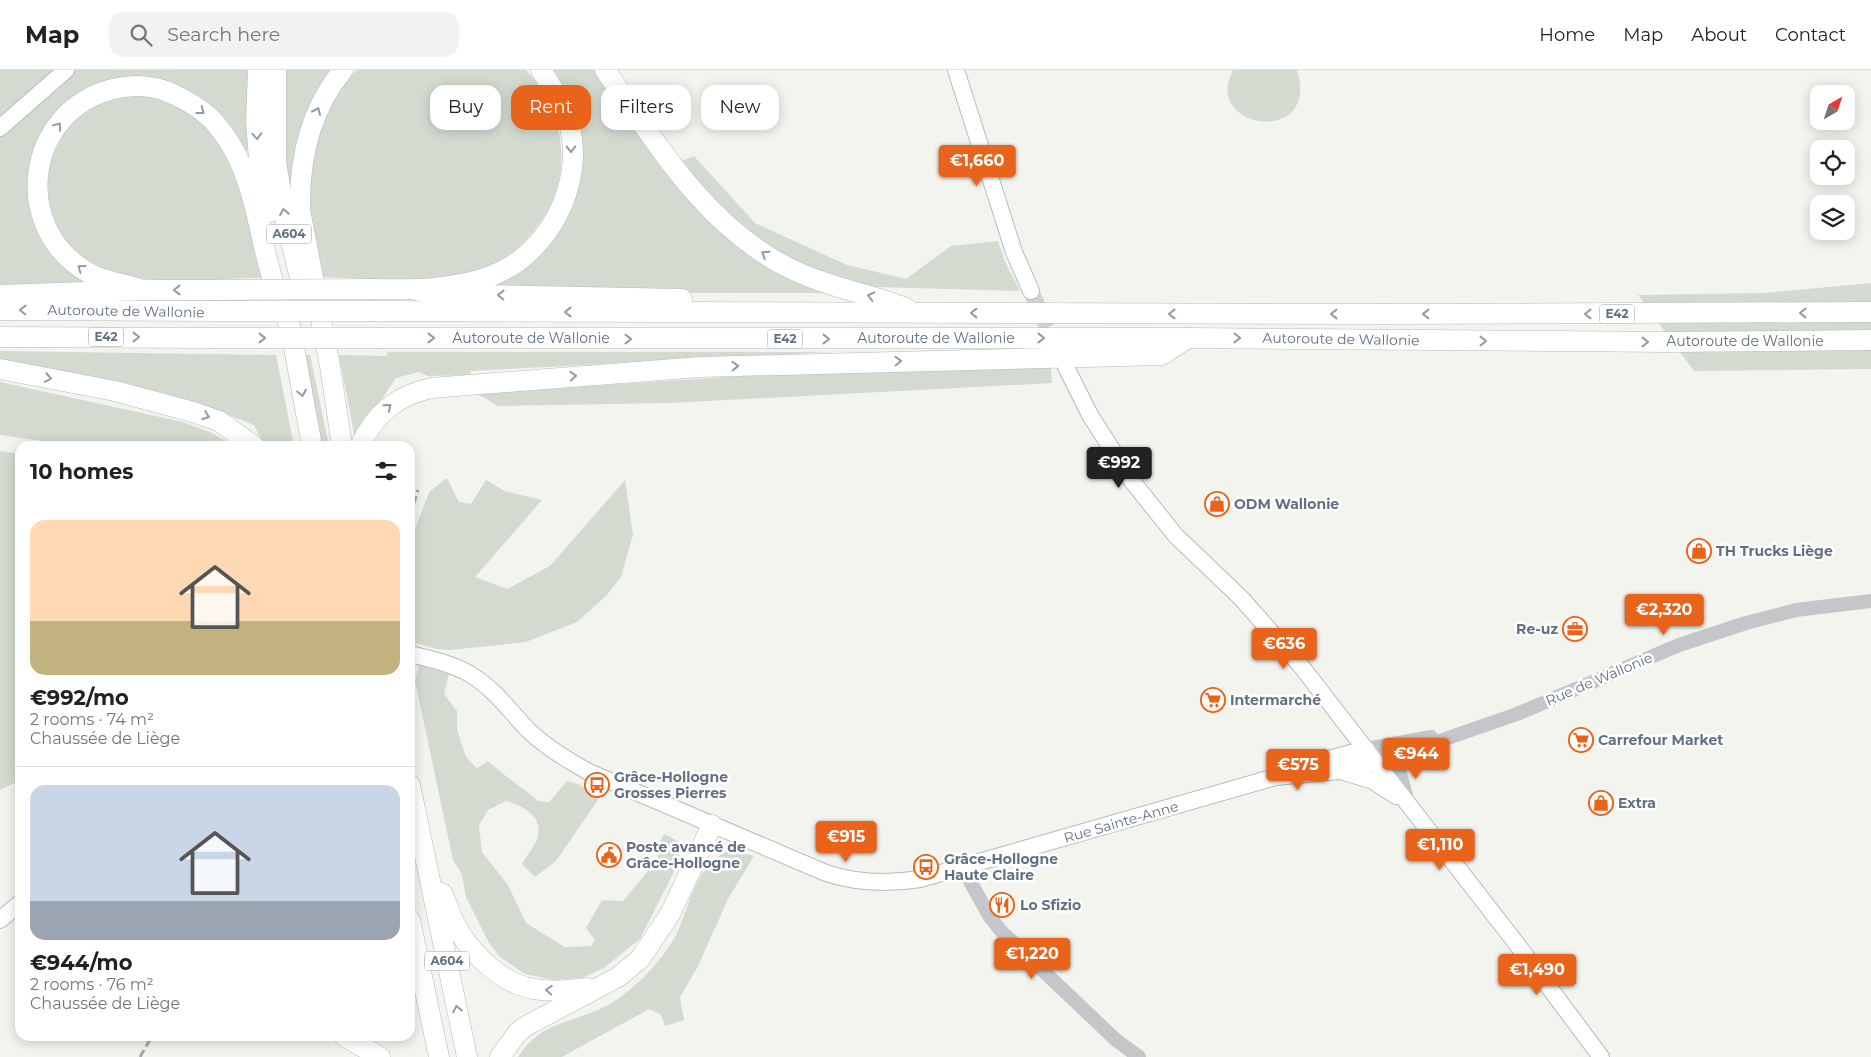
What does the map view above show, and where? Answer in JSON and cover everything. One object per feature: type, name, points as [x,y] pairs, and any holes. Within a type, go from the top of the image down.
[{"type":"highway","name":"A604","points":[[258,70],[256,122],[259,159],[311,441]]},
{"type":"highway","name":"A604","points":[[276,70],[276,161],[285,218],[321,362],[333,394],[341,441]]},
{"type":"highway","points":[[333,394],[330,366],[300,210],[300,189],[307,140],[316,111],[329,87],[343,70]]},
{"type":"highway","points":[[0,295],[143,290],[415,290],[470,282],[493,275],[528,253],[555,220],[564,202],[570,177],[572,144],[565,111],[541,70]]},
{"type":"highway","points":[[606,70],[686,184],[717,218],[748,243],[786,267],[850,292],[875,296],[917,313]]},
{"type":"highway","points":[[143,290],[101,279],[73,262],[59,249],[48,231],[40,213],[37,197],[37,178],[40,160],[54,130],[67,114],[81,102],[97,94],[137,86],[169,92],[187,101],[219,127],[230,143],[248,182],[272,275],[290,328]]},
{"type":"highway","points":[[415,290],[435,294],[825,303],[844,313]]},
{"type":"highway","points":[[1861,313],[1871,298]]},
{"type":"highway","name":"Autoroute de Wallonie","points":[[0,310],[212,312],[1861,313]]},
{"type":"highway","name":"Autoroute de Wallonie","points":[[0,337],[1188,338],[1661,342],[1871,340]]},
{"type":"highway","points":[[363,441],[373,422],[391,404],[403,397],[431,388],[700,367],[1162,355],[1188,338]]},
{"type":"highway","points":[[0,369],[115,391],[193,412],[219,421],[247,441]]},
{"type":"highway","name":"A604","points":[[415,809],[467,1057]]},
{"type":"highway","points":[[500,1057],[518,1032],[526,1026],[618,977],[640,959],[651,946],[670,914],[712,825]]},
{"type":"highway","points":[[426,861],[454,923],[464,939],[497,972],[533,989],[562,991],[598,987]]},
{"type":"highway","name":"A604","points":[[415,944],[439,1057]]},
{"type":"highway","points":[[353,1041],[380,1057]]},
{"type":"main road","points":[[0,128],[66,70]]},
{"type":"main road","points":[[956,70],[1014,252],[1031,291]]},
{"type":"main road","points":[[1066,367],[1090,415],[1132,482],[1176,536],[1252,610],[1294,658],[1547,983],[1600,1057]]},
{"type":"main road","name":"Rue Sainte-Anne","points":[[415,655],[459,668],[488,687],[531,733],[559,756],[604,780],[826,873],[850,880],[907,881],[1275,777],[1289,770],[1366,749]]},
{"type":"main road","points":[[1322,760],[1332,755],[1340,745],[1343,720]]},
{"type":"main road","name":"Rue Sainte-Anne","points":[[1275,777],[1339,771],[1376,763]]},
{"type":"main road","points":[[1339,771],[1373,781],[1409,806]]},
{"type":"main road","points":[[0,920],[15,907]]},
{"type":"street","name":"Rue de Wallonie","points":[[1376,763],[1525,711],[1679,645],[1738,625],[1796,610],[1871,601]]},
{"type":"street","name":"Rue de Wallonie","points":[[1366,749],[1474,729]]},
{"type":"street","points":[[1409,806],[1399,769],[1410,752]]},
{"type":"street","points":[[962,867],[990,917],[1001,931],[1116,1040],[1139,1057]]},
{"type":"shaded area","points":[[0,70],[56,70],[0,120]]},
{"type":"shaded area","points":[[76,70],[254,70],[255,150],[245,151],[234,132],[226,123],[151,91],[116,79],[91,87],[70,100],[52,118],[38,140],[52,253],[68,270],[89,283],[0,286],[0,136]]},
{"type":"shaded area","points":[[281,70],[333,70],[293,197],[287,196]]},
{"type":"shaded area","points":[[357,70],[526,70],[537,85],[511,85],[511,130],[558,130],[561,151],[560,173],[555,194],[546,214],[532,233],[504,258],[483,269],[463,275],[422,280],[321,277],[310,212],[310,174],[318,136],[334,100],[344,84]]},
{"type":"shaded area","points":[[548,70],[600,70],[611,85],[601,85],[601,130],[644,130],[700,206],[844,293],[678,293],[490,285],[573,194],[560,130],[591,130],[591,85],[551,85]]},
{"type":"shaded area","points":[[1233,70],[1297,70],[1300,95],[1293,111],[1279,120],[1262,121],[1246,117],[1233,106],[1228,90]]},
{"type":"shaded area","points":[[131,95],[170,101],[182,107],[202,122],[217,140],[229,161],[247,207],[263,278],[162,280],[123,275],[105,270],[87,261],[72,249],[61,234],[52,217],[48,199],[47,180],[51,161],[64,133],[70,124],[91,108]]},
{"type":"shaded area","points":[[694,156],[755,223],[847,265],[906,279],[951,246],[998,241],[1006,264],[1020,291],[876,287],[841,280],[783,255],[730,218],[681,161]]},
{"type":"shaded area","points":[[1871,283],[1871,369],[1694,371],[1638,295],[1764,293]]},
{"type":"shaded area","points":[[0,351],[276,355],[293,441],[262,441],[254,425],[203,405],[172,396],[0,361]]},
{"type":"shaded area","points":[[388,352],[832,352],[471,371],[470,375],[428,376],[419,372],[396,378],[355,439],[339,355],[386,356]]},
{"type":"shaded area","points":[[305,355],[310,355],[328,441],[320,441]]},
{"type":"shaded area","points":[[1051,365],[1052,383],[671,403],[498,406],[476,393],[759,375]]},
{"type":"shaded area","points":[[0,382],[183,422],[210,432],[225,441],[42,441],[0,435]]},
{"type":"shaded area","points":[[0,451],[15,453],[15,784],[14,783],[0,790]]},
{"type":"shaded area","points":[[447,478],[459,502],[471,504],[486,480],[505,491],[542,500],[475,577],[507,589],[550,566],[625,480],[633,535],[621,577],[607,595],[577,622],[526,642],[450,650],[436,649],[415,643],[415,530],[429,492]]},
{"type":"shaded area","points":[[419,665],[449,674],[444,694],[457,711],[457,730],[466,757],[477,768],[488,761],[538,801],[549,802],[567,781],[578,784],[600,797],[556,861],[535,877],[522,864],[538,835],[539,828],[537,822],[530,812],[506,801],[488,810],[479,825],[482,852],[508,885],[526,923],[565,947],[591,946],[595,940],[586,928],[602,900],[623,901],[657,860],[660,842],[664,834],[678,841],[680,860],[640,939],[604,968],[582,978],[554,980],[525,974],[500,957],[488,941],[466,897],[462,875],[453,860],[415,681]]},
{"type":"shaded area","points":[[729,850],[754,856],[728,899],[697,968],[680,997],[684,1020],[665,1026],[661,1015],[649,1009],[562,1057],[518,1057],[527,1045],[548,1029],[608,1005],[644,977],[663,955],[675,937],[691,896],[702,875],[709,865]]},
{"type":"tunnel","points":[[1031,291],[1057,348]]},
{"type":"railway","points":[[415,499],[418,490]]},
{"type":"railway","points":[[140,1057],[149,1041]]},
{"type":"place","name":"ODM Wallonie","points":[[1217,504]]},
{"type":"place","name":"TH Trucks Liège","points":[[1699,551]]},
{"type":"place","name":"Re-uz","points":[[1575,629]]},
{"type":"place","name":"Intermarché","points":[[1213,700]]},
{"type":"place","name":"Carrefour Market","points":[[1581,740]]},
{"type":"place","name":"Grâce-Hollogne Grosses Pierres","points":[[597,785]]},
{"type":"place","name":"Extra","points":[[1601,803]]},
{"type":"place","name":"Poste avancé de Grâce-Hollogne","points":[[609,855]]},
{"type":"place","name":"Grâce-Hollogne Haute Claire","points":[[926,867]]},
{"type":"place","name":"Lo Sfizio","points":[[1002,905]]}]
